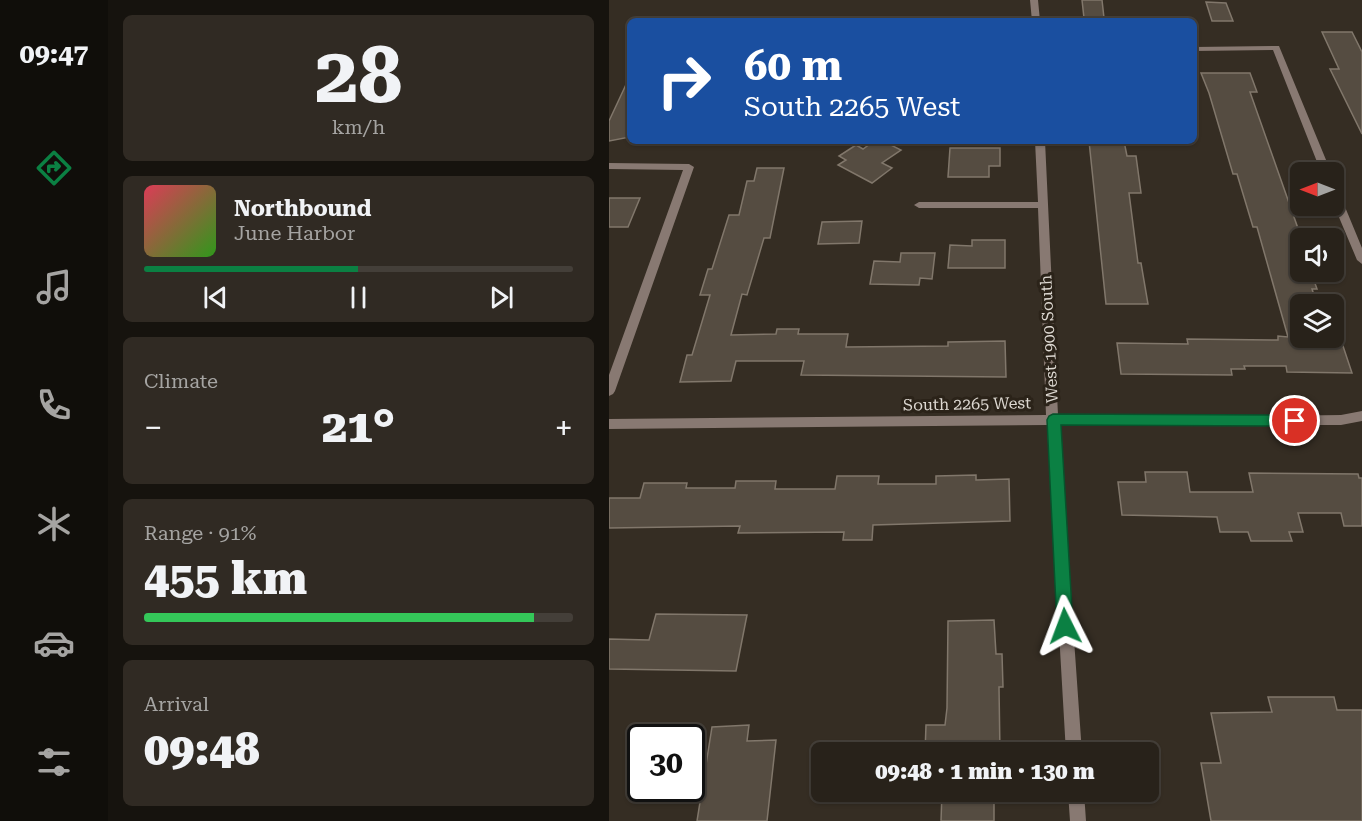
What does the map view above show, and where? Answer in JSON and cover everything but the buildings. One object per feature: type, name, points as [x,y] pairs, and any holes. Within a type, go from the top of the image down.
[{"type":"street","points":[[1034,0],[1036,18]]},
{"type":"street","points":[[1197,48],[1276,48],[1322,162]]},
{"type":"street","name":"West 1900 South","points":[[1040,144],[1041,205],[1073,742]]},
{"type":"street","points":[[609,166],[689,167],[609,391]]},
{"type":"street","points":[[919,205],[1041,205]]},
{"type":"street","points":[[1344,216],[1362,260]]},
{"type":"street","name":"South 2265 West","points":[[609,424],[1053,420],[1271,421],[1341,420],[1362,416]]},
{"type":"street","points":[[1077,802],[1078,821]]},
{"type":"route","points":[[1065,626],[1053,420],[1295,421]]}]
